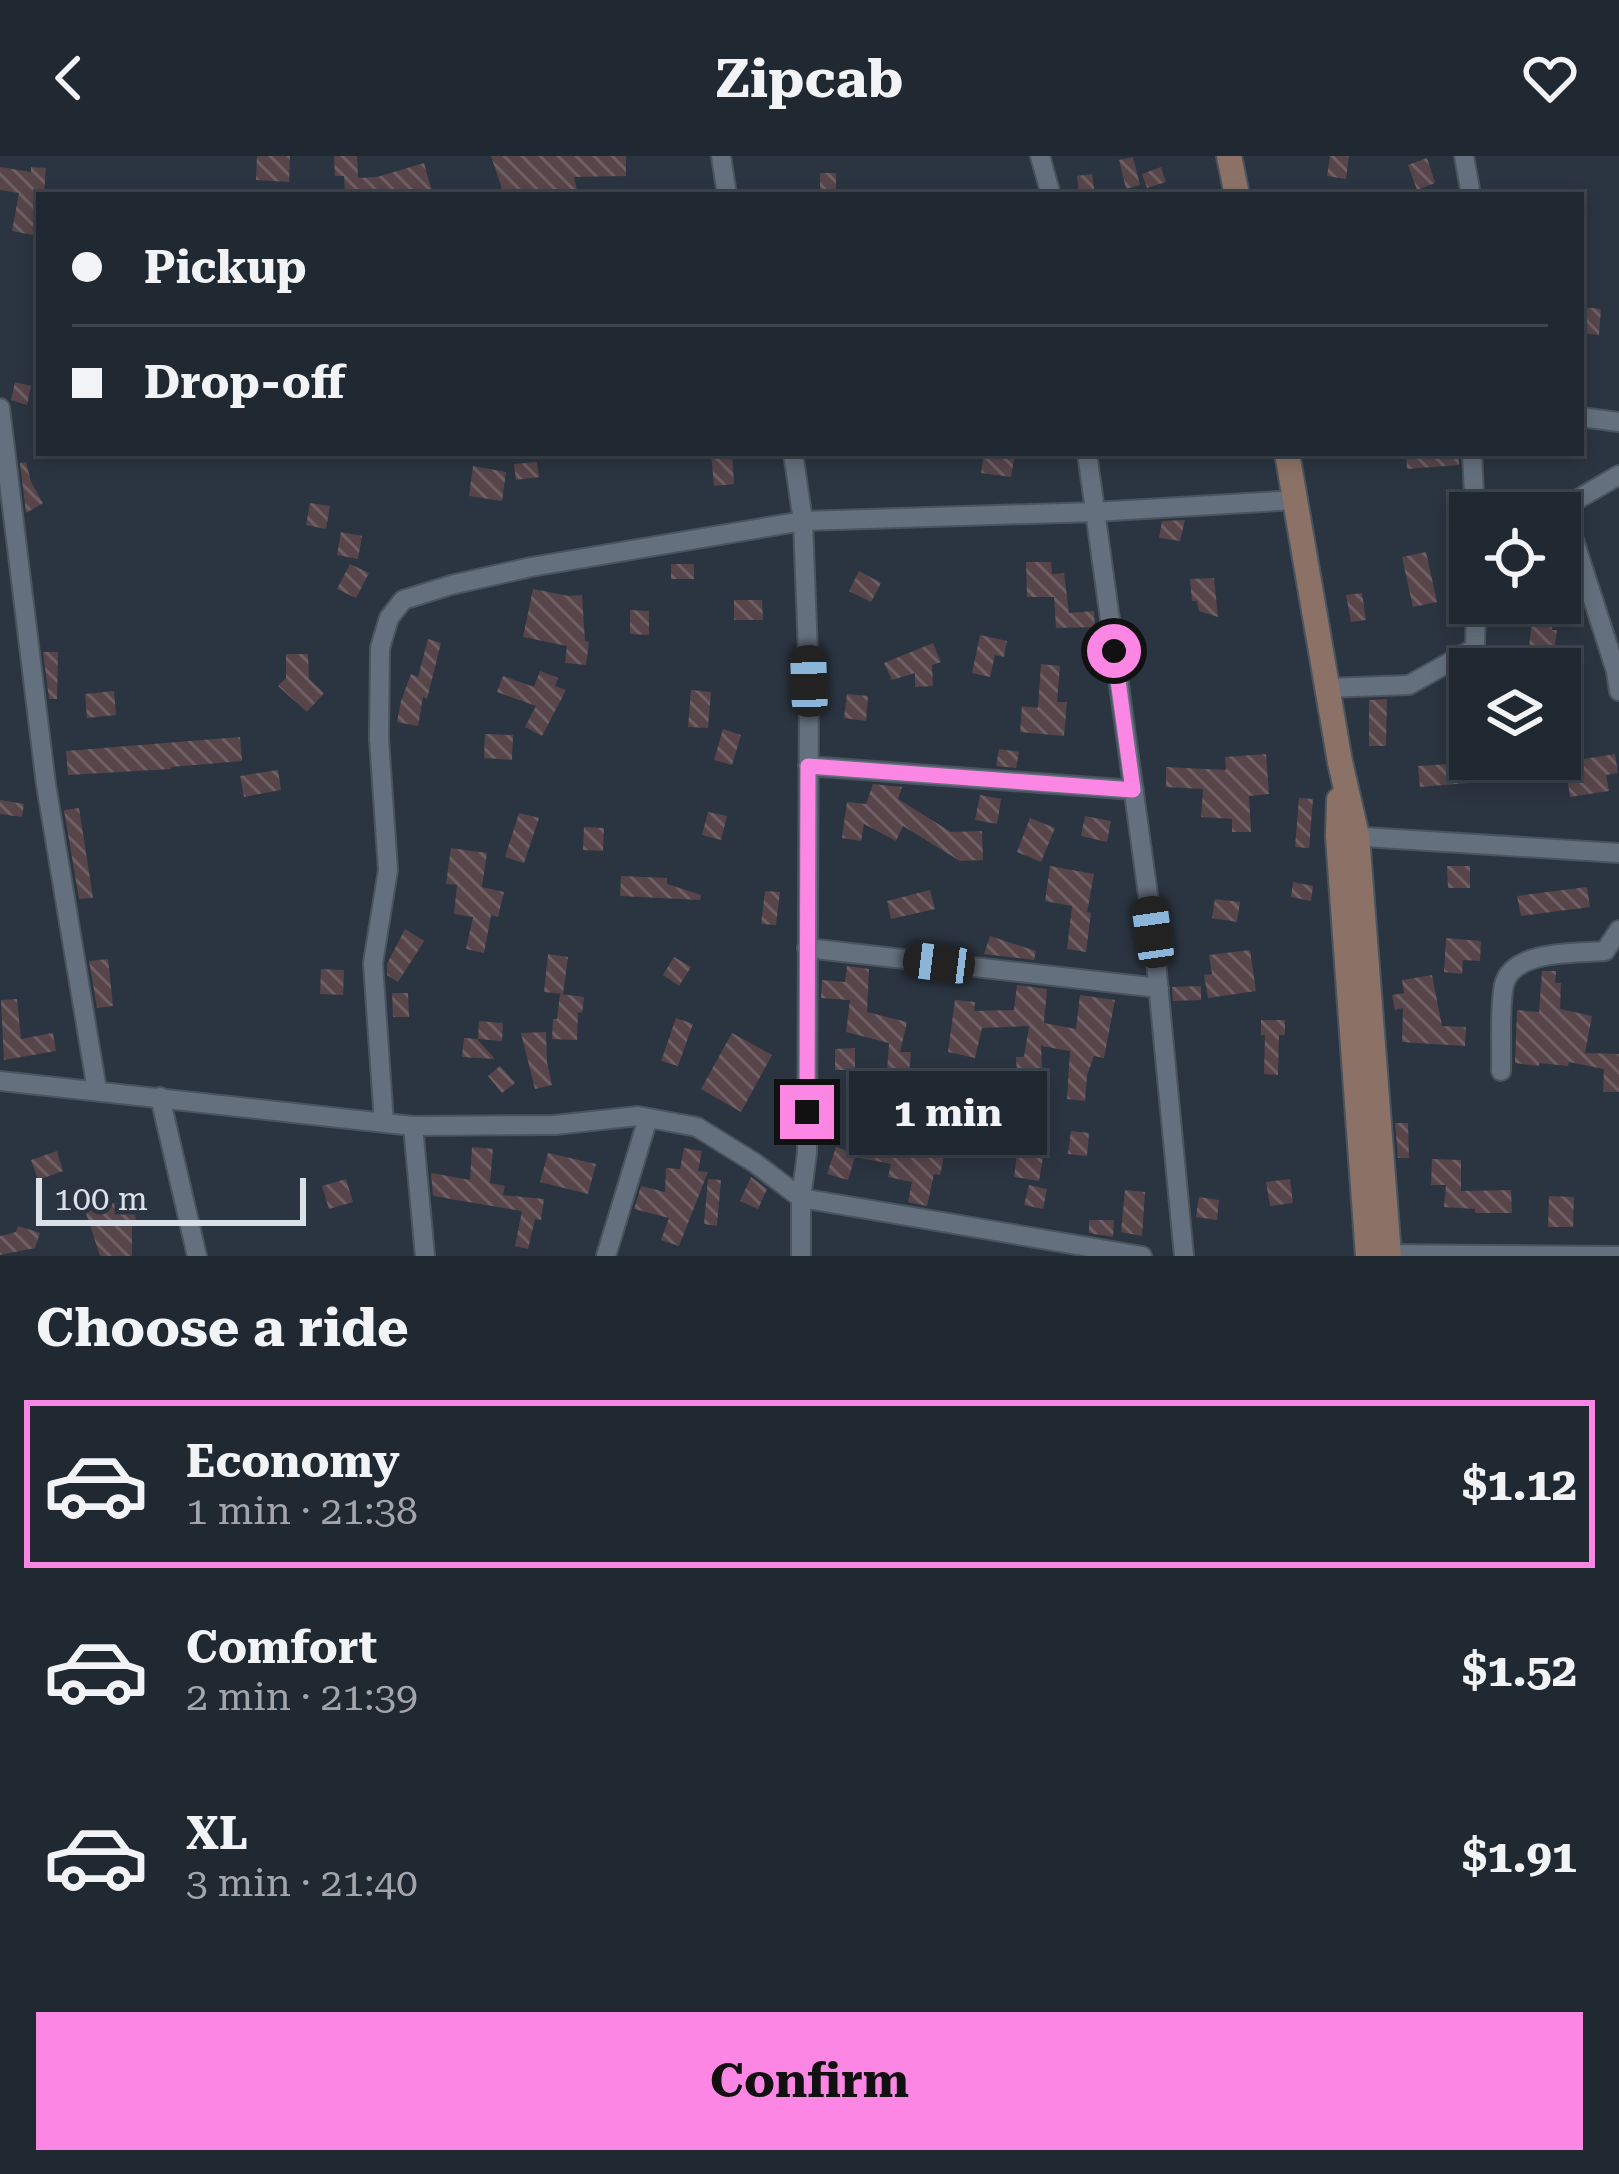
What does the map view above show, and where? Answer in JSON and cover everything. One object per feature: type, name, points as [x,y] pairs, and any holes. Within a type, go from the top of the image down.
[{"type":"main road","points":[[1229,156],[1236,192]]},
{"type":"main road","points":[[1288,456],[1340,762],[1378,1255]]},
{"type":"street","points":[[721,156],[727,192]]},
{"type":"street","points":[[1040,156],[1050,192]]},
{"type":"street","points":[[1464,156],[1470,192]]},
{"type":"street","points":[[0,408],[46,785],[97,1090]]},
{"type":"street","points":[[1584,418],[1619,422]]},
{"type":"street","points":[[793,456],[803,521],[809,681],[807,1153],[801,1256]]},
{"type":"street","points":[[1087,456],[1159,988],[1184,1256]]},
{"type":"street","points":[[1472,456],[1474,492]]},
{"type":"street","points":[[1581,498],[1619,475]]},
{"type":"street","points":[[384,1123],[373,963],[388,870],[379,739],[380,648],[389,618],[403,600],[531,567],[803,521],[1296,500]]},
{"type":"street","points":[[1581,572],[1617,671],[1619,692]]},
{"type":"street","points":[[1327,688],[1408,685],[1475,648],[1476,624]]},
{"type":"street","points":[[808,766],[1133,790]]},
{"type":"street","points":[[1348,836],[1619,854]]},
{"type":"street","points":[[1502,1071],[1504,982],[1515,965],[1550,955],[1605,951],[1619,931]]},
{"type":"street","points":[[807,948],[1159,988]]},
{"type":"street","points":[[0,1081],[413,1126],[555,1125],[638,1116],[697,1127],[801,1198],[1142,1256]]},
{"type":"street","points":[[160,1097],[197,1256]]},
{"type":"street","points":[[606,1256],[648,1118]]},
{"type":"street","points":[[413,1126],[424,1256]]},
{"type":"street","points":[[1016,1256],[1019,1235]]},
{"type":"street","points":[[1378,1255],[1619,1256]]},
{"type":"building","points":[[257,156],[290,156],[289,182],[256,180]]},
{"type":"building","points":[[334,156],[357,156],[358,178],[424,163],[432,192],[345,192],[344,176],[335,176]]},
{"type":"building","points":[[491,156],[626,156],[626,176],[574,177],[577,192],[503,192]]},
{"type":"building","points":[[1330,156],[1349,156],[1346,179],[1327,176]]},
{"type":"building","points":[[1133,157],[1140,185],[1126,189],[1119,160]]},
{"type":"building","points":[[1427,158],[1435,183],[1417,190],[1408,165]]},
{"type":"building","points":[[0,167],[31,172],[31,167],[46,168],[44,192],[36,192],[36,236],[12,231],[19,193],[0,190]]},
{"type":"building","points":[[1161,167],[1166,182],[1147,188],[1142,174]]},
{"type":"building","points":[[820,173],[836,173],[836,192],[820,192]]},
{"type":"building","points":[[1092,174],[1095,192],[1079,192],[1077,176]]},
{"type":"building","points":[[1584,307],[1601,309],[1599,335],[1584,333]]},
{"type":"building","points":[[15,382],[31,386],[27,405],[11,400]]},
{"type":"building","points":[[711,456],[732,456],[734,484],[714,486]]},
{"type":"building","points":[[984,456],[1014,456],[1011,477],[981,473]]},
{"type":"building","points":[[1406,456],[1459,456],[1459,465],[1407,469]]},
{"type":"building","points":[[26,462],[43,503],[26,513],[20,463]]},
{"type":"building","points":[[537,462],[539,477],[516,480],[514,464]]},
{"type":"building","points":[[473,466],[506,472],[502,501],[469,496]]},
{"type":"building","points":[[310,503],[330,506],[326,529],[306,525]]},
{"type":"building","points":[[1185,520],[1180,541],[1159,538],[1162,521]]},
{"type":"building","points":[[341,532],[362,536],[358,559],[337,555]]},
{"type":"building","points":[[1426,552],[1437,602],[1413,607],[1402,557]]},
{"type":"building","points":[[1026,562],[1051,562],[1052,574],[1064,573],[1069,613],[1094,611],[1095,627],[1056,628],[1054,597],[1027,597]]},
{"type":"building","points":[[350,564],[369,573],[356,598],[337,589]]},
{"type":"building","points":[[671,564],[694,564],[694,579],[671,579]]},
{"type":"building","points":[[859,571],[881,583],[871,602],[849,591]]},
{"type":"building","points":[[1214,578],[1218,617],[1199,611],[1197,601],[1192,601],[1190,579]]},
{"type":"building","points":[[533,589],[582,595],[585,641],[589,642],[586,665],[565,663],[567,646],[523,637]]},
{"type":"building","points":[[1362,593],[1366,620],[1351,622],[1346,595]]},
{"type":"building","points":[[734,600],[762,600],[763,620],[734,620]]},
{"type":"building","points":[[630,610],[649,611],[649,635],[630,634]]},
{"type":"building","points":[[1531,624],[1551,624],[1557,630],[1554,648],[1529,648]]},
{"type":"building","points":[[980,635],[1007,641],[1004,657],[995,655],[990,677],[972,673]]},
{"type":"building","points":[[428,639],[441,643],[418,726],[397,722],[411,674],[418,677]]},
{"type":"building","points":[[933,643],[941,662],[932,665],[933,686],[915,687],[915,673],[892,680],[884,663]]},
{"type":"building","points":[[43,652],[58,652],[57,699],[49,699]]},
{"type":"building","points":[[286,654],[308,654],[309,679],[324,693],[307,712],[278,686],[286,678]]},
{"type":"building","points":[[1041,664],[1060,666],[1057,702],[1067,702],[1064,736],[1020,732],[1022,706],[1038,708]]},
{"type":"building","points":[[540,671],[558,678],[555,686],[566,690],[542,736],[525,727],[536,706],[497,692],[503,676],[534,687]]},
{"type":"building","points":[[691,690],[711,692],[708,728],[688,727]]},
{"type":"building","points":[[114,691],[116,715],[87,718],[85,694]]},
{"type":"building","points":[[847,694],[868,696],[866,721],[844,718]]},
{"type":"building","points":[[1387,699],[1386,746],[1369,746],[1369,700]]},
{"type":"building","points":[[723,729],[741,735],[732,765],[714,760]]},
{"type":"building","points":[[485,734],[513,735],[512,760],[484,758]]},
{"type":"building","points":[[240,737],[242,761],[68,775],[66,751]]},
{"type":"building","points":[[999,749],[1019,752],[1016,768],[996,766]]},
{"type":"building","points":[[1266,754],[1269,794],[1249,796],[1251,832],[1232,832],[1232,819],[1201,817],[1203,789],[1166,787],[1166,767],[1226,770],[1225,757]]},
{"type":"building","points":[[1615,754],[1618,773],[1606,775],[1609,791],[1570,797],[1568,780],[1581,780],[1581,759]]},
{"type":"building","points":[[1449,764],[1449,780],[1481,782],[1420,787],[1418,766]]},
{"type":"building","points":[[278,770],[281,790],[244,797],[240,776]]},
{"type":"building","points":[[873,784],[902,787],[898,799],[951,832],[982,831],[983,860],[960,861],[903,826],[896,841],[864,824],[861,841],[842,838],[847,802],[866,804]]},
{"type":"building","points":[[980,795],[1001,799],[997,824],[975,820]]},
{"type":"building","points":[[1299,798],[1313,799],[1309,848],[1295,847]]},
{"type":"building","points":[[0,800],[24,804],[22,817],[0,814]]},
{"type":"building","points":[[79,808],[93,898],[79,899],[64,810]]},
{"type":"building","points":[[708,812],[727,816],[721,840],[702,835]]},
{"type":"building","points":[[519,813],[539,818],[524,863],[505,857]]},
{"type":"building","points":[[1085,816],[1111,821],[1107,842],[1081,836]]},
{"type":"building","points":[[1030,818],[1055,828],[1041,862],[1017,852]]},
{"type":"building","points":[[584,827],[604,828],[603,851],[583,850]]},
{"type":"building","points":[[451,848],[487,853],[482,887],[504,892],[498,917],[491,915],[484,953],[466,949],[473,917],[454,914],[457,885],[446,884]]},
{"type":"building","points":[[1050,866],[1094,874],[1086,952],[1067,949],[1072,906],[1045,901]]},
{"type":"building","points":[[1447,866],[1470,866],[1470,888],[1448,888]]},
{"type":"building","points":[[621,876],[667,878],[667,884],[701,895],[700,900],[620,896]]},
{"type":"building","points":[[1293,882],[1313,886],[1311,901],[1291,897]]},
{"type":"building","points":[[1587,887],[1590,907],[1521,916],[1517,896]]},
{"type":"building","points":[[930,890],[935,909],[891,919],[887,901]]},
{"type":"building","points":[[765,891],[780,892],[776,925],[761,924]]},
{"type":"building","points":[[1215,899],[1240,902],[1237,922],[1212,918]]},
{"type":"building","points":[[405,929],[424,941],[398,982],[387,975],[387,964]]},
{"type":"building","points":[[990,936],[1036,951],[1034,960],[984,954]]},
{"type":"building","points":[[1446,938],[1481,941],[1480,961],[1463,960],[1462,974],[1444,972]]},
{"type":"building","points":[[1250,950],[1256,991],[1208,998],[1204,975],[1212,974],[1209,955]]},
{"type":"building","points":[[548,954],[568,957],[563,994],[544,992]]},
{"type":"building","points":[[674,957],[691,967],[679,986],[663,975]]},
{"type":"building","points":[[108,959],[113,1006],[97,1008],[89,961]]},
{"type":"building","points":[[847,966],[869,969],[867,1012],[907,1022],[900,1052],[911,1052],[909,1073],[887,1072],[889,1043],[846,1032],[850,1000],[821,998],[822,980],[845,982]]},
{"type":"building","points":[[321,969],[344,970],[343,995],[320,994]]},
{"type":"building","points":[[1542,971],[1556,971],[1555,983],[1561,983],[1560,1009],[1592,1016],[1585,1053],[1619,1054],[1619,1092],[1603,1092],[1604,1069],[1569,1062],[1568,1066],[1515,1063],[1517,1010],[1539,1012]]},
{"type":"building","points":[[1432,975],[1442,1026],[1466,1027],[1465,1046],[1402,1042],[1403,1008],[1395,1010],[1392,995],[1404,993],[1402,980]]},
{"type":"building","points":[[1017,985],[1047,989],[1044,1023],[1076,1029],[1080,995],[1115,1000],[1104,1058],[1094,1056],[1085,1101],[1067,1099],[1070,1051],[1041,1046],[1043,1087],[1018,1088],[1016,1057],[1024,1057],[1029,1026],[982,1028],[975,1058],[948,1052],[955,1000],[975,1002],[974,1011],[1014,1010]]},
{"type":"building","points":[[1201,986],[1201,1000],[1173,1001],[1172,987]]},
{"type":"building","points":[[392,993],[408,993],[409,1017],[393,1017]]},
{"type":"building","points":[[560,994],[584,997],[577,1040],[552,1039]]},
{"type":"building","points":[[17,999],[21,1039],[53,1033],[56,1051],[4,1060],[1,1000]]},
{"type":"building","points":[[676,1018],[693,1024],[678,1066],[661,1061]]},
{"type":"building","points":[[1261,1020],[1285,1020],[1285,1035],[1279,1035],[1278,1075],[1264,1074]]},
{"type":"building","points":[[479,1021],[503,1023],[502,1041],[478,1039]]},
{"type":"building","points":[[546,1032],[552,1085],[535,1089],[521,1033]]},
{"type":"building","points":[[732,1033],[772,1055],[741,1112],[701,1089]]},
{"type":"building","points":[[464,1038],[477,1039],[495,1059],[462,1057]]},
{"type":"building","points":[[855,1048],[855,1070],[835,1070],[835,1049]]},
{"type":"building","points":[[500,1066],[515,1083],[502,1093],[488,1076]]},
{"type":"building","points":[[937,1106],[953,1111],[947,1135],[952,1136],[940,1175],[934,1174],[927,1206],[908,1202],[912,1182],[888,1177],[891,1164],[855,1157],[848,1180],[827,1174],[836,1147],[853,1153],[854,1114],[876,1115],[875,1140],[923,1151]]},
{"type":"building","points":[[1395,1123],[1408,1123],[1409,1158],[1398,1158]]},
{"type":"building","points":[[1071,1131],[1089,1133],[1087,1156],[1068,1154]]},
{"type":"building","points":[[472,1147],[493,1149],[490,1183],[505,1186],[503,1195],[544,1199],[528,1249],[515,1246],[522,1211],[433,1196],[431,1173],[470,1180]]},
{"type":"building","points":[[684,1148],[702,1151],[698,1171],[708,1172],[679,1246],[661,1240],[669,1218],[634,1209],[641,1186],[665,1192],[666,1168],[680,1169]]},
{"type":"building","points":[[57,1151],[63,1171],[38,1180],[31,1160]]},
{"type":"building","points":[[548,1153],[596,1164],[588,1194],[540,1182]]},
{"type":"building","points":[[1017,1154],[1043,1157],[1039,1181],[1014,1177]]},
{"type":"building","points":[[1432,1159],[1461,1160],[1461,1191],[1511,1190],[1512,1213],[1444,1207],[1446,1185],[1431,1185]]},
{"type":"building","points":[[751,1177],[767,1189],[758,1209],[740,1201]]},
{"type":"building","points":[[346,1179],[353,1202],[329,1209],[322,1186]]},
{"type":"building","points":[[708,1179],[721,1180],[717,1226],[704,1224]]},
{"type":"building","points":[[1290,1179],[1293,1203],[1270,1206],[1266,1182]]},
{"type":"building","points":[[1029,1185],[1047,1189],[1043,1209],[1024,1205]]},
{"type":"building","points":[[1125,1190],[1145,1192],[1142,1236],[1121,1232]]},
{"type":"building","points":[[1549,1196],[1574,1197],[1573,1227],[1548,1227]]},
{"type":"building","points":[[1199,1197],[1219,1200],[1217,1220],[1196,1217]]},
{"type":"building","points":[[134,1202],[132,1256],[100,1256],[85,1210]]},
{"type":"building","points":[[1089,1220],[1114,1220],[1113,1237],[1089,1233]]},
{"type":"building","points":[[18,1226],[40,1233],[35,1248],[0,1255],[0,1236],[16,1232]]},
{"type":"route","points":[[807,1112],[808,766],[1133,790],[1114,651]]}]
